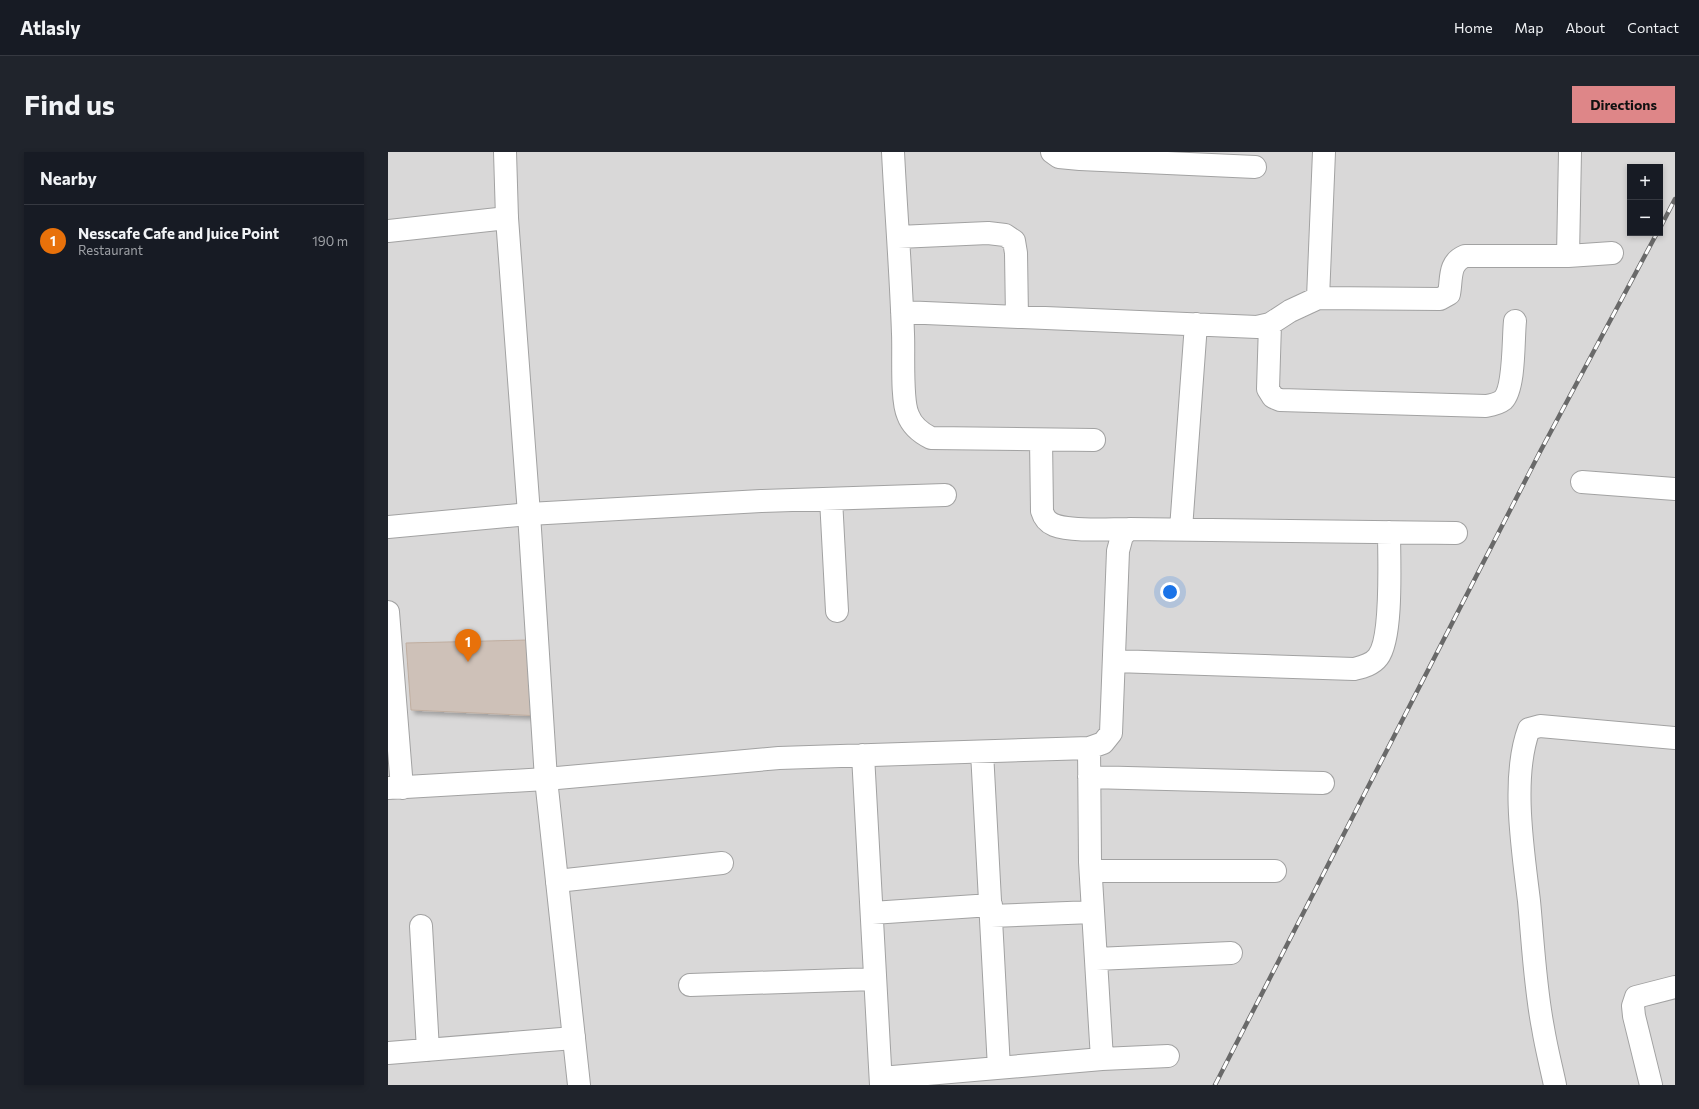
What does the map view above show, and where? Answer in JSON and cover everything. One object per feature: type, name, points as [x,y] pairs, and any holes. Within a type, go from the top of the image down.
[{"type":"street","points":[[505,152],[507,218],[529,514],[546,779],[579,1085]]},
{"type":"street","points":[[893,152],[902,312],[904,392],[907,414],[921,433],[931,438],[1094,440]]},
{"type":"street","points":[[1052,152],[1060,157],[1080,159],[1255,167]]},
{"type":"street","points":[[1318,298],[1324,152]]},
{"type":"street","points":[[1568,256],[1570,152]]},
{"type":"street","points":[[388,231],[507,218]]},
{"type":"street","points":[[898,237],[988,233],[1005,236],[1014,241],[1016,253],[1017,317]]},
{"type":"street","points":[[902,312],[1258,326],[1270,324],[1290,311],[1318,298],[1440,299],[1449,294],[1452,266],[1455,262],[1465,256],[1568,256],[1612,253]]},
{"type":"street","points":[[1270,324],[1268,388],[1273,397],[1280,400],[1486,406],[1498,404],[1504,399],[1509,389],[1514,321]]},
{"type":"street","points":[[1181,529],[1196,324]]},
{"type":"street","points":[[1041,440],[1042,511],[1045,519],[1053,525],[1065,527],[1129,530],[1181,529],[1456,533]]},
{"type":"street","points":[[1582,482],[1675,489]]},
{"type":"street","points":[[388,527],[529,514],[831,499],[945,495]]},
{"type":"street","points":[[831,499],[838,611]]},
{"type":"street","points":[[388,612],[395,788],[546,779],[779,758],[1089,748],[1103,743],[1111,733],[1118,551],[1122,536],[1129,530]]},
{"type":"street","points":[[1114,661],[1354,669],[1366,666],[1378,657],[1385,642],[1387,626],[1389,532]]},
{"type":"street","points":[[1555,1085],[1543,1028],[1526,878],[1520,798],[1520,762],[1524,741],[1529,729],[1540,726],[1675,738]]},
{"type":"street","points":[[1089,748],[1090,871],[1102,1059]]},
{"type":"street","points":[[982,752],[999,1068]]},
{"type":"street","points":[[863,755],[881,1082],[999,1068],[1102,1059],[1168,1056]]},
{"type":"street","points":[[1089,777],[1323,783]]},
{"type":"street","points":[[557,881],[722,863]]},
{"type":"street","points":[[1090,871],[1274,871]]},
{"type":"street","points":[[872,913],[991,911],[1093,912]]},
{"type":"street","points":[[421,926],[428,1050]]},
{"type":"street","points":[[1096,959],[1231,953]]},
{"type":"street","points":[[690,985],[875,979]]},
{"type":"street","points":[[1651,1085],[1634,1016],[1633,1006],[1636,997],[1645,993],[1675,987]]},
{"type":"street","points":[[388,1053],[574,1038]]},
{"type":"shaded area","points":[[388,152],[1675,152],[1675,1085],[388,1085]]},
{"type":"building","points":[[528,640],[542,716],[411,710],[406,643]]},
{"type":"railway","points":[[1663,222],[1675,199]]},
{"type":"railway","points":[[1215,1085],[1541,450],[1655,236]]},
{"type":"place","name":"Nesscafe Cafe and Juice Point","points":[[468,662]]}]
